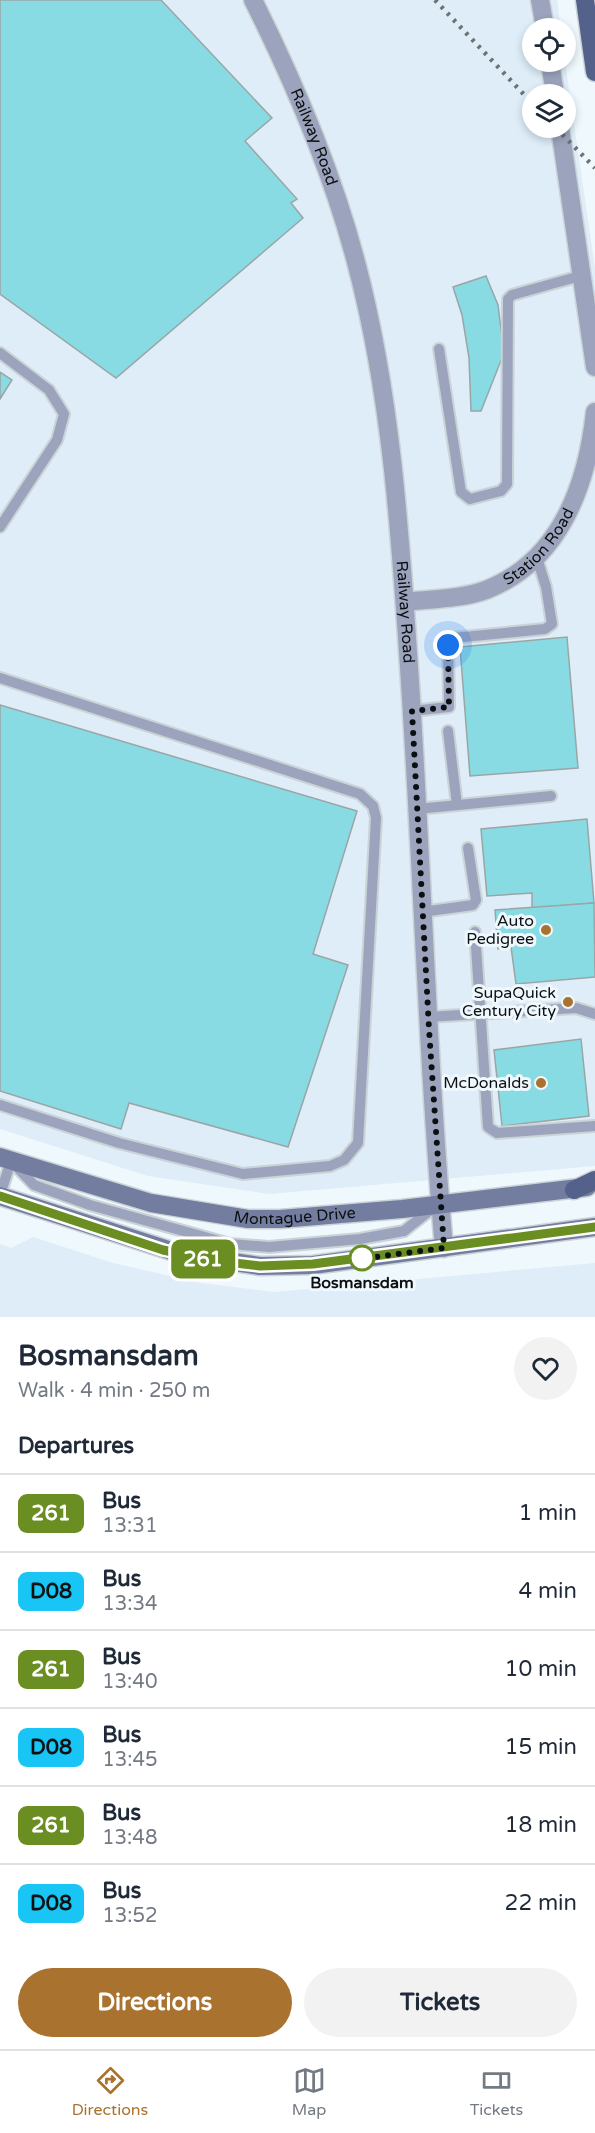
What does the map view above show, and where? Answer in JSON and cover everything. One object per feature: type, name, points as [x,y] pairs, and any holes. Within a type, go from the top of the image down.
[{"type":"main road","points":[[585,0],[595,72]]},
{"type":"main road","name":"Montague Drive","points":[[6,1159],[152,1203],[248,1219],[280,1219],[402,1209],[595,1186]]},
{"type":"main road","points":[[574,1190],[595,1180]]},
{"type":"main road","points":[[0,1195],[158,1248],[210,1260],[260,1266],[313,1264],[595,1227]]},
{"type":"street","name":"Railway Road","points":[[253,0],[284,62],[331,180],[356,262],[389,422],[405,602],[428,1017],[444,1248]]},
{"type":"street","points":[[540,0],[543,18]]},
{"type":"street","points":[[561,138],[595,367]]},
{"type":"street","name":"Station Road","points":[[405,602],[465,596],[485,590],[514,577],[537,558],[560,528],[577,495],[584,476],[595,412]]},
{"type":"lane","points":[[439,349],[461,492],[470,499],[501,491],[507,484],[508,299],[512,295],[580,276]]},
{"type":"lane","points":[[0,353],[49,390],[64,414],[57,440],[0,527]]},
{"type":"lane","points":[[412,711],[449,707],[448,645],[453,638],[545,629],[552,624],[546,586],[537,558]]},
{"type":"lane","points":[[0,678],[360,794],[369,800],[376,818],[358,1143],[345,1160],[330,1166],[243,1173],[119,1143],[0,1105]]},
{"type":"lane","points":[[448,731],[458,806]]},
{"type":"lane","points":[[417,810],[551,796]]},
{"type":"lane","points":[[422,912],[473,905],[476,900],[468,848]]},
{"type":"lane","points":[[475,932],[488,1127],[497,1133],[595,1126]]},
{"type":"lane","points":[[428,1017],[576,1008],[595,1014]]},
{"type":"lane","points":[[6,1159],[34,1185],[90,1205],[230,1244],[269,1247],[404,1231],[440,1203]]},
{"type":"lane","points":[[0,1195],[6,1159]]},
{"type":"shaded area","points":[[0,0],[557,0],[560,18],[522,18],[522,72],[566,72],[568,84],[522,84],[522,138],[576,138],[595,268],[595,1166],[269,1194],[148,1176],[0,1129]]},
{"type":"shaded area","points":[[33,1237],[113,1263],[201,1283],[274,1292],[595,1263],[595,1317],[0,1317],[0,1244],[11,1248]]},
{"type":"building","points":[[0,0],[161,0],[272,118],[245,141],[297,199],[291,203],[303,218],[116,378],[0,294]]},
{"type":"building","points":[[486,276],[498,305],[504,353],[481,411],[471,411],[469,358],[462,315],[453,287]]},
{"type":"building","points":[[0,372],[12,380],[0,399]]},
{"type":"building","points":[[567,637],[578,768],[470,776],[460,647]]},
{"type":"building","points":[[0,705],[357,811],[313,954],[348,965],[288,1147],[129,1103],[121,1129],[0,1091]]},
{"type":"building","points":[[587,819],[594,903],[532,908],[532,893],[487,896],[481,829]]},
{"type":"building","name":"Auto Pedigree","points":[[594,903],[595,977],[516,984],[511,947],[498,949],[495,910]]},
{"type":"building","name":"McDonalds","points":[[581,1039],[589,1116],[502,1126],[494,1050]]},
{"type":"railway","points":[[435,0],[522,92]]},
{"type":"railway","points":[[566,138],[595,168]]},
{"type":"bus line","name":"261","points":[[0,1196],[163,1250],[210,1260],[260,1266],[313,1264],[595,1227]]},
{"type":"place","name":"Auto Pedigree","points":[[546,930]]},
{"type":"place","name":"SupaQuick Century City","points":[[568,1002]]},
{"type":"place","name":"McDonalds","points":[[541,1083]]},
{"type":"place","name":"Bosmansdam","points":[[362,1258]]},
{"type":"route","points":[[362,1258],[359,1259],[444,1248],[429,1029],[412,711],[449,707],[448,645]]}]
